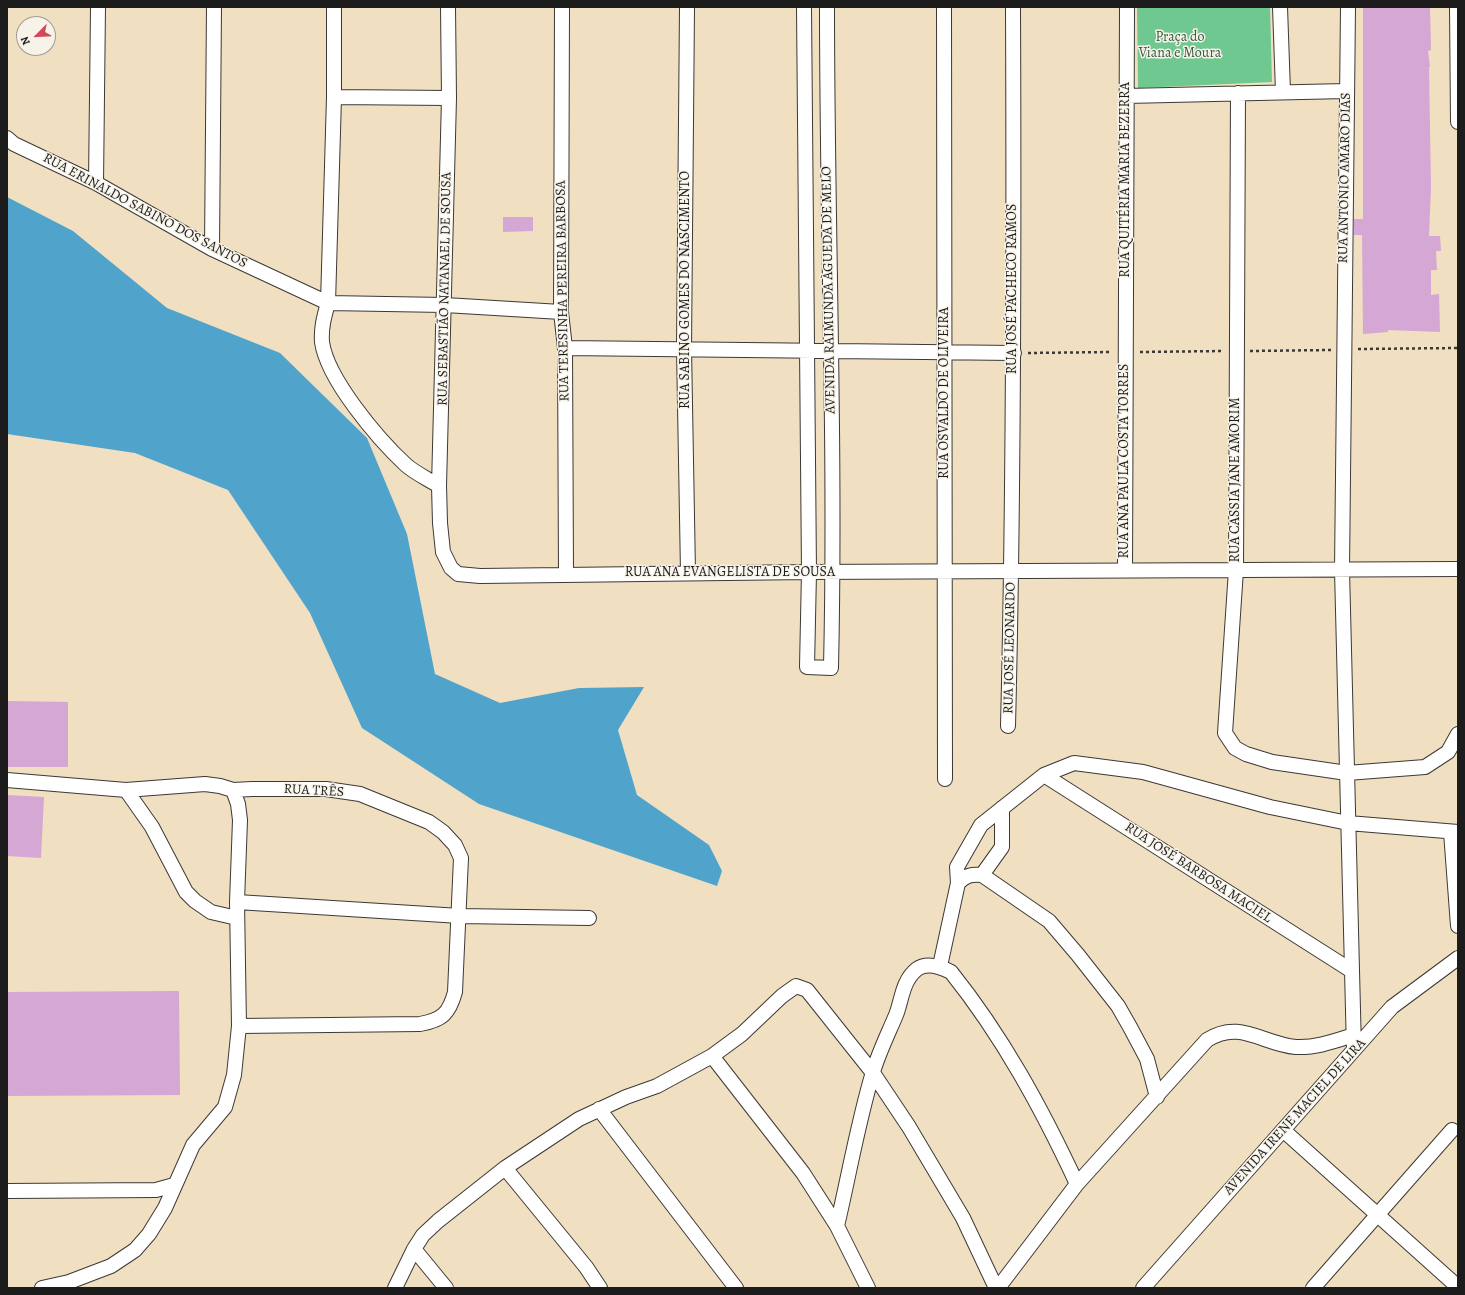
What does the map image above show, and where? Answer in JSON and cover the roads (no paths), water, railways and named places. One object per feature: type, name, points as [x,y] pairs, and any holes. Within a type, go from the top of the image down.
[{"type":"street","points":[[96,183],[98,7]]},
{"type":"street","points":[[212,249],[214,7]]},
{"type":"street","points":[[334,7],[334,97],[328,303],[322,327],[322,343],[327,362],[370,426],[406,465],[439,486]]},
{"type":"street","name":"RUA SEBASTIÃO NATANAEL DE SOUSA","points":[[448,7],[450,98],[439,486],[443,552],[451,568]]},
{"type":"street","name":"RUA TERESINHA PEREIRA BARBOSA","points":[[562,7],[561,312],[565,348],[566,574]]},
{"type":"street","name":"RUA SABINO GOMES DO NASCIMENTO","points":[[687,7],[684,348],[688,573]]},
{"type":"street","name":"AVENIDA RAIMUNDA ÀGUEDA DE MELO","points":[[804,7],[809,572],[808,667],[831,668],[833,572],[827,141],[827,7]]},
{"type":"street","name":"RUA OSVALDO DE OLIVEIRA","points":[[944,7],[946,571],[945,779]]},
{"type":"street","name":"RUA JOSÉ PACHECO RAMOS","points":[[1012,570],[1014,353],[1013,7]]},
{"type":"street","name":"RUA QUITÉRIA MARIA BEZERRA","points":[[1126,352],[1127,7]]},
{"type":"street","points":[[1280,7],[1283,92]]},
{"type":"street","name":"RUA ANTONIO AMARO DIAS","points":[[1348,7],[1343,350],[1342,570],[1354,1050]]},
{"type":"street","points":[[1457,7],[1458,122]]},
{"type":"street","points":[[1126,96],[1346,91]]},
{"type":"street","name":"RUA CASSIA JANE AMORIM","points":[[1238,93],[1236,570],[1225,733],[1235,748],[1246,754],[1272,762],[1347,773],[1425,767],[1448,752],[1458,734]]},
{"type":"street","points":[[334,97],[450,98]]},
{"type":"street","name":"RUA ERINALDO SABINO DOS SANTOS","points":[[11,141],[96,183],[212,249],[328,303]]},
{"type":"street","points":[[805,142],[827,141]]},
{"type":"street","points":[[328,303],[445,305],[561,312]]},
{"type":"street","points":[[565,348],[684,348],[830,352],[1014,353]]},
{"type":"street","name":"RUA ANA PAULA COSTA TORRES","points":[[1125,570],[1126,352]]},
{"type":"street","name":"RUA ANA EVANGELISTA DE SOUSA","points":[[451,568],[458,574],[480,576],[1012,570],[1458,569]]},
{"type":"street","name":"RUA JOSÉ LEONARDO","points":[[1008,726],[1012,570]]},
{"type":"street","points":[[940,966],[958,883],[957,867],[981,825],[1044,775],[1074,763],[1144,772],[1270,807],[1348,824],[1454,832],[1458,926]]},
{"type":"street","name":"RUA JOSÉ BARBOSA MACIEL","points":[[1044,775],[1352,971]]},
{"type":"street","name":"RUA TRÊS","points":[[7,780],[126,790],[205,784],[233,790],[298,788],[360,794],[429,822],[443,832],[455,845],[461,858],[460,916],[455,992],[451,1007],[443,1016],[432,1022],[420,1024],[239,1026]]},
{"type":"street","points":[[126,790],[152,827],[186,892],[210,912],[237,918]]},
{"type":"street","points":[[42,1288],[69,1282],[111,1266],[134,1250],[153,1228],[165,1208],[193,1145],[225,1107],[234,1075],[239,1026],[237,902],[240,820],[238,804],[233,790]]},
{"type":"street","points":[[982,875],[1002,847],[1002,808]]},
{"type":"street","points":[[958,883],[964,877],[973,874],[982,875],[1049,921],[1118,1006],[1148,1059],[1157,1097]]},
{"type":"street","points":[[237,902],[460,916],[589,918]]},
{"type":"street","name":"AVENIDA IRENE MACIEL DE LIRA","points":[[1143,1288],[1392,1008],[1458,958]]},
{"type":"street","points":[[837,1226],[873,1073],[885,1038],[896,1014],[906,984],[918,968],[928,966],[940,966],[951,972],[1003,1043],[1051,1128],[1077,1184]]},
{"type":"street","points":[[395,1288],[414,1249],[423,1236],[438,1221],[505,1168],[579,1119],[626,1096],[657,1086],[712,1056],[742,1034],[796,986],[807,990],[873,1073],[909,1127],[963,1218],[997,1288],[1077,1184],[1157,1097],[1197,1050],[1217,1034],[1236,1030],[1276,1044],[1297,1047],[1319,1046],[1354,1035]]},
{"type":"street","points":[[712,1056],[803,1173],[837,1226],[868,1288]]},
{"type":"street","points":[[599,1109],[736,1288]]},
{"type":"street","points":[[1283,1130],[1458,1287]]},
{"type":"street","points":[[1313,1288],[1452,1130]]},
{"type":"street","points":[[505,1168],[586,1266],[600,1288]]},
{"type":"street","points":[[7,1191],[156,1190],[174,1185]]},
{"type":"street","points":[[414,1249],[446,1288]]},
{"type":"water","points":[[7,197],[73,231],[167,308],[280,353],[367,438],[407,534],[435,674],[500,703],[579,688],[644,687],[618,730],[637,795],[709,845],[722,871],[717,886],[479,804],[362,728],[310,613],[228,490],[135,453],[7,434]]},
{"type":"park label","name":"Praça do Viana e Moura","points":[[1180,46]]}]
